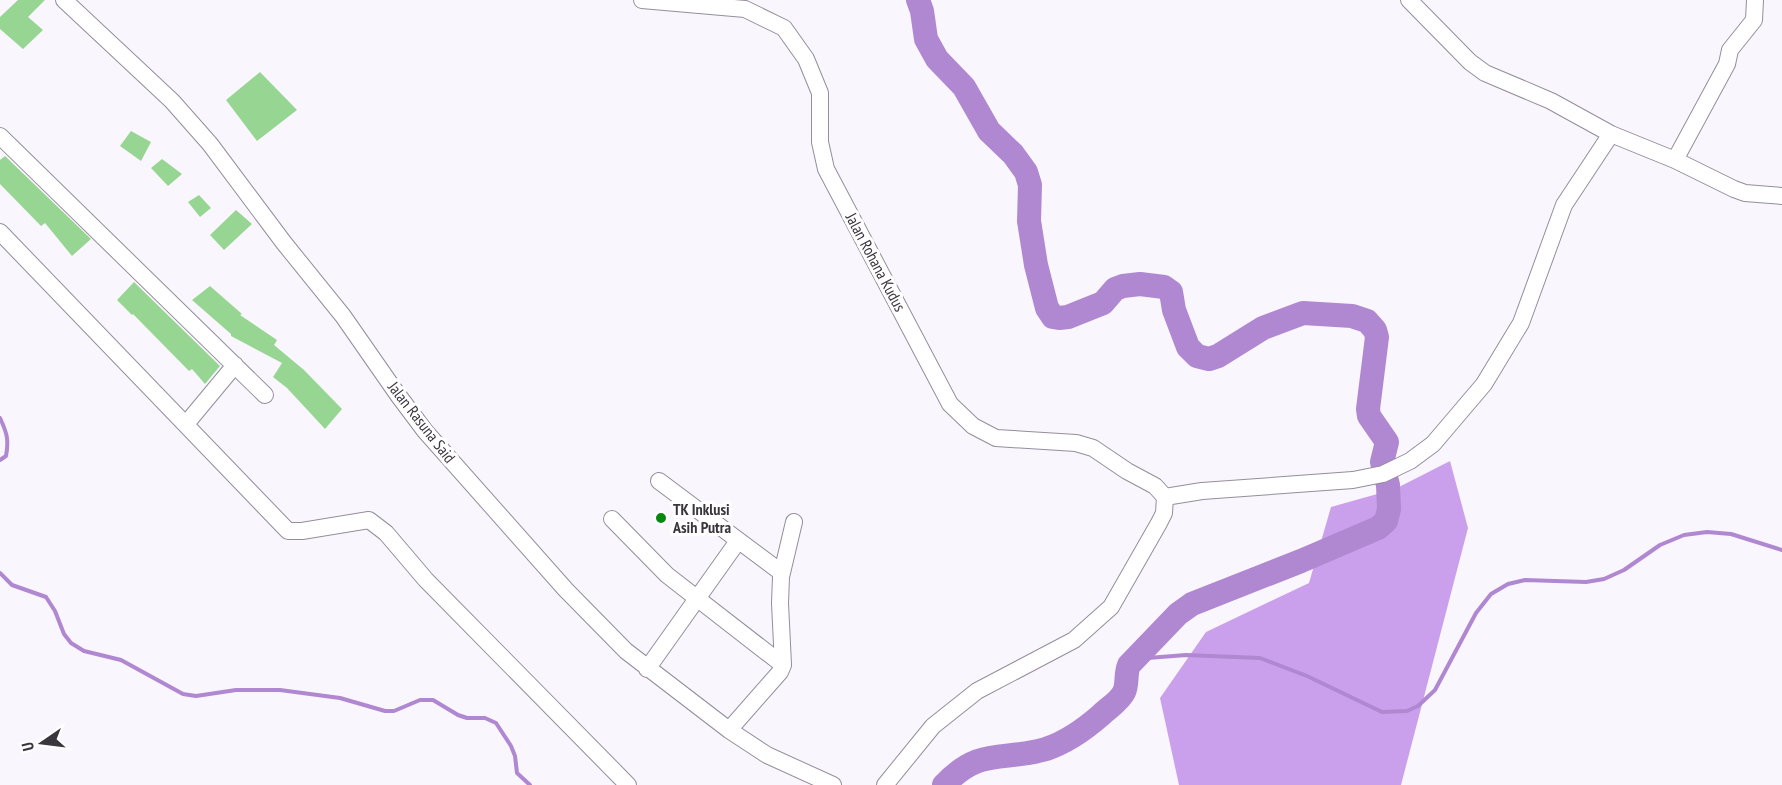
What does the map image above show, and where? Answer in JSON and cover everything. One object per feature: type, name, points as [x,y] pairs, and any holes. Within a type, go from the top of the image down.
[{"type":"street","name":"Jalan Rasuna Said","points":[[64,0],[172,101],[210,144],[284,243],[350,325],[425,430],[566,590],[626,651],[729,730],[767,755],[833,785]]},
{"type":"street","name":"Jalan Rohana Kudus","points":[[642,0],[745,9],[784,28],[806,59],[820,93],[820,142],[826,169],[950,404],[973,426],[996,438],[1076,443],[1093,448],[1127,471],[1155,486],[1165,497]]},
{"type":"street","points":[[1409,0],[1476,68],[1551,101],[1611,134],[1675,160],[1740,191],[1756,195],[1782,196]]},
{"type":"street","points":[[1675,160],[1727,64],[1728,54],[1754,21],[1755,0]]},
{"type":"street","points":[[885,785],[933,726],[977,691],[1074,640],[1111,607],[1164,513],[1165,497],[1202,491],[1353,480],[1383,474],[1410,461],[1433,444],[1484,384],[1521,323],[1564,205],[1611,134]]},
{"type":"street","points":[[0,136],[265,395]]},
{"type":"street","points":[[0,232],[288,531],[302,531],[369,520],[386,533],[426,580],[628,785]]},
{"type":"street","points":[[186,424],[235,365]]},
{"type":"street","points":[[659,481],[782,573]]},
{"type":"street","points":[[612,519],[662,570],[783,665]]},
{"type":"street","points":[[729,730],[780,672],[783,665],[780,603],[782,573],[794,522]]},
{"type":"street","points":[[647,669],[738,541]]},
{"type":"shaded area","points":[[1450,461],[1468,528],[1401,785],[1179,785],[1160,698],[1206,632],[1309,583],[1331,507],[1395,489]]},
{"type":"building","points":[[18,0],[45,0],[28,17],[43,30],[23,49],[0,29],[0,17]]},
{"type":"building","points":[[260,72],[297,110],[257,141],[226,100]]},
{"type":"building","points":[[131,131],[151,142],[141,161],[120,146]]},
{"type":"building","points":[[5,156],[91,239],[72,256],[45,223],[41,226],[0,184],[0,160]]},
{"type":"building","points":[[162,159],[182,174],[168,186],[151,168]]},
{"type":"building","points":[[199,195],[211,208],[200,217],[188,202]]},
{"type":"building","points":[[236,210],[252,224],[224,250],[210,235]]},
{"type":"building","points":[[134,282],[220,366],[205,384],[192,369],[189,371],[117,300]]},
{"type":"building","points":[[210,286],[242,314],[240,315],[277,340],[274,345],[304,370],[342,409],[325,429],[287,388],[273,377],[282,363],[231,336],[192,300]]},
{"type":"waterway","points":[[918,0],[926,39],[937,59],[964,87],[989,131],[1013,154],[1026,172],[1030,185],[1029,221],[1036,265],[1047,308],[1053,317],[1068,317],[1103,303],[1115,289],[1123,286],[1140,284],[1164,287],[1171,292],[1174,310],[1188,347],[1197,356],[1209,359],[1218,356],[1263,328],[1303,313],[1352,316],[1367,321],[1375,330],[1377,337],[1369,416],[1387,442],[1382,462],[1388,485],[1389,509],[1386,521],[1378,528],[1192,604],[1178,614],[1129,665],[1125,689],[1120,698],[1082,730],[1046,749],[981,760],[957,773],[944,785]]},
{"type":"waterway","points":[[0,418],[7,441],[6,456],[0,460]]},
{"type":"waterway","points":[[1135,659],[1186,655],[1260,658],[1307,676],[1382,712],[1407,711],[1418,706],[1435,690],[1476,613],[1491,594],[1508,584],[1525,580],[1586,582],[1604,579],[1624,570],[1660,545],[1684,535],[1707,532],[1731,534],[1782,550]]},
{"type":"waterway","points":[[0,573],[12,585],[46,597],[55,611],[64,634],[71,643],[84,651],[121,660],[183,694],[196,696],[236,690],[280,690],[340,698],[385,711],[394,711],[420,700],[433,700],[458,715],[467,718],[485,718],[496,723],[511,746],[517,773],[530,785]]},
{"type":"place","name":"TK Inklusi Asih Putra","points":[[661,518]]}]
